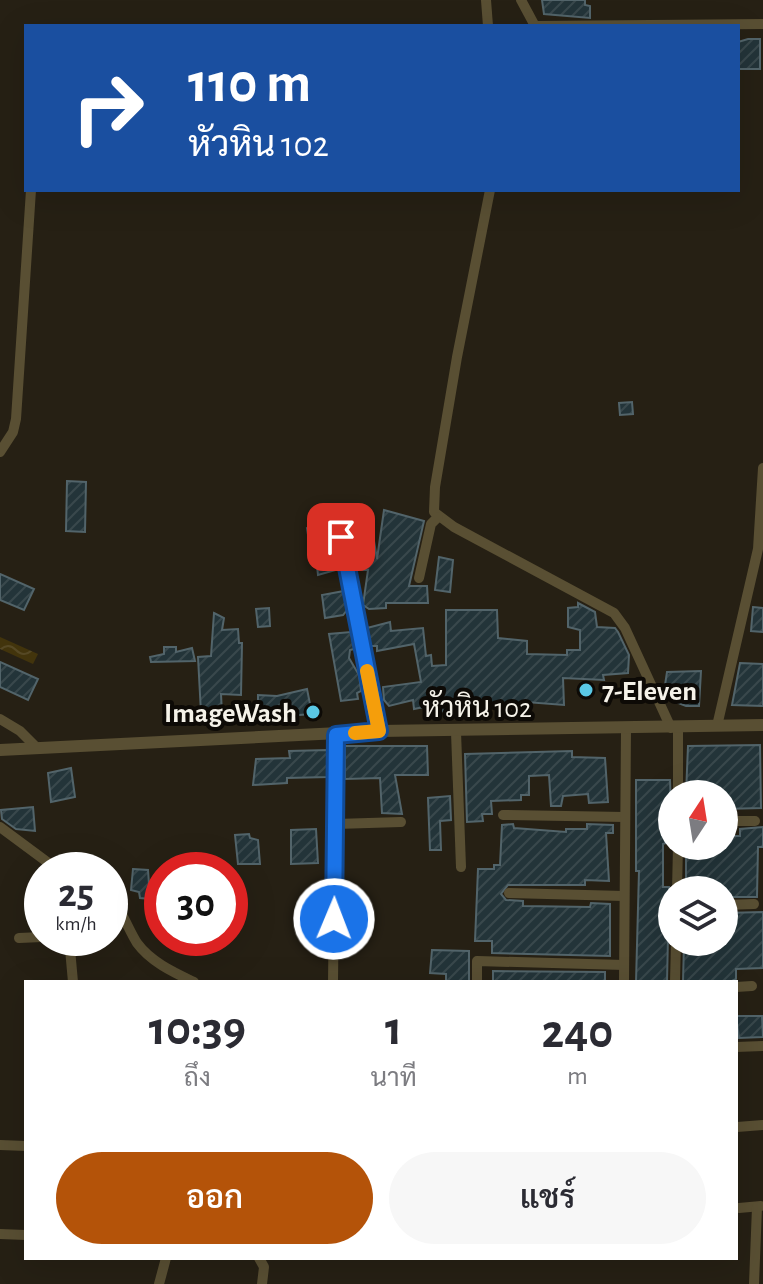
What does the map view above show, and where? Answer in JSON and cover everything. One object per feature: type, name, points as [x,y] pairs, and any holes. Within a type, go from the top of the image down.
[{"type":"street","points":[[521,0],[535,24]]},
{"type":"street","points":[[488,1],[488,24]]},
{"type":"street","points":[[740,24],[763,24]]},
{"type":"street","points":[[0,452],[13,432],[16,419],[31,192]]},
{"type":"street","points":[[490,192],[433,507],[438,517],[614,613],[625,628],[675,728],[677,780]]},
{"type":"street","points":[[717,726],[761,549],[763,468]]},
{"type":"street","points":[[419,578],[431,524],[438,517]]},
{"type":"street","points":[[341,537],[379,731]]},
{"type":"street","points":[[0,719],[20,731],[36,747]]},
{"type":"street","name":"หัวหิน 102","points":[[0,750],[379,731],[763,725]]},
{"type":"street","points":[[624,980],[626,729]]},
{"type":"street","points":[[456,732],[461,867]]},
{"type":"street","points":[[333,980],[336,735]]},
{"type":"street","points":[[503,815],[625,817]]},
{"type":"street","points":[[738,821],[755,821]]},
{"type":"street","points":[[336,824],[401,822]]},
{"type":"street","points":[[0,827],[34,852]]},
{"type":"street","points":[[509,893],[624,896]]},
{"type":"street","points":[[738,905],[754,904]]},
{"type":"street","points":[[128,926],[148,954],[191,980]]},
{"type":"street","points":[[19,938],[24,938]]},
{"type":"street","points":[[71,956],[73,980]]},
{"type":"street","points":[[675,980],[676,956]]},
{"type":"street","points":[[477,980],[477,961],[624,965]]},
{"type":"street","points":[[738,987],[752,986]]},
{"type":"street","points":[[738,1047],[763,1046]]},
{"type":"street","points":[[738,1127],[763,1125]]},
{"type":"street","points":[[0,1145],[24,1146]]},
{"type":"street","points":[[739,1208],[760,1206],[754,1284]]},
{"type":"street","points":[[0,1234],[24,1235]]},
{"type":"street","points":[[159,1284],[165,1260]]},
{"type":"street","points":[[260,1260],[264,1267],[262,1284]]},
{"type":"water","points":[[0,637],[38,654],[33,664],[0,649]]},
{"type":"building","points":[[542,0],[585,0],[585,5],[590,6],[590,18],[544,14]]},
{"type":"building","points":[[760,39],[760,69],[740,69],[740,41]]},
{"type":"building","points":[[632,402],[633,414],[620,415],[619,403]]},
{"type":"building","points":[[67,481],[86,482],[85,532],[66,531]]},
{"type":"building","points":[[384,510],[424,521],[409,586],[427,586],[428,603],[386,603],[386,608],[369,609],[363,605],[368,570],[361,570],[362,552],[353,558],[351,548],[372,543],[348,529],[346,513],[369,511],[377,559]]},
{"type":"building","points":[[323,526],[329,529],[331,550],[335,550],[339,569],[318,575],[315,547],[310,548],[307,528]]},
{"type":"building","points":[[439,557],[453,560],[450,592],[435,590]]},
{"type":"building","points":[[0,574],[34,589],[24,610],[0,600]]},
{"type":"building","points":[[344,591],[347,610],[343,615],[325,618],[322,595]]},
{"type":"building","points":[[578,603],[595,612],[597,627],[615,628],[618,632],[629,655],[628,673],[603,675],[604,680],[563,678],[564,705],[526,702],[525,706],[488,706],[488,714],[453,715],[453,710],[430,713],[429,706],[414,709],[413,700],[389,706],[384,700],[383,687],[421,682],[414,644],[377,651],[377,646],[370,646],[367,628],[390,622],[391,631],[423,628],[426,656],[431,655],[432,666],[446,665],[446,610],[497,610],[498,638],[527,641],[527,654],[567,655],[567,650],[580,650],[580,630],[568,627],[568,608],[578,607]]},
{"type":"building","points":[[753,607],[763,608],[763,632],[751,631]]},
{"type":"building","points":[[269,608],[270,626],[258,627],[256,609]]},
{"type":"building","points":[[214,613],[224,618],[222,630],[238,629],[239,643],[242,643],[241,695],[221,694],[222,714],[201,713],[198,657],[211,656]]},
{"type":"building","points":[[351,632],[354,649],[350,650],[349,658],[359,675],[361,691],[357,693],[358,699],[341,701],[329,634]]},
{"type":"building","points":[[164,647],[176,647],[176,652],[192,648],[195,661],[151,662],[150,657],[164,654]]},
{"type":"building","points":[[0,662],[38,679],[28,700],[0,687]]},
{"type":"building","points":[[740,663],[763,664],[763,706],[732,705]]},
{"type":"building","points":[[701,671],[699,706],[686,706],[673,701],[665,685],[667,672]]},
{"type":"building","points":[[307,689],[312,714],[258,718],[258,695],[277,696]]},
{"type":"building","points":[[760,745],[761,808],[738,809],[738,780],[687,780],[688,746]]},
{"type":"building","points":[[345,746],[427,746],[428,775],[395,775],[402,814],[382,813],[380,778],[345,779]]},
{"type":"building","points":[[328,750],[328,777],[287,778],[287,783],[253,785],[256,759],[290,758],[289,751]]},
{"type":"building","points":[[572,751],[572,757],[605,758],[608,802],[589,803],[588,794],[563,796],[561,806],[551,806],[549,775],[529,776],[529,795],[521,795],[521,800],[491,801],[492,814],[482,814],[483,821],[467,822],[465,754]]},
{"type":"building","points":[[71,768],[75,797],[51,802],[48,773]]},
{"type":"building","points":[[636,780],[658,780],[658,860],[663,860],[663,876],[658,876],[658,956],[668,956],[667,980],[636,980],[639,871],[636,871]]},
{"type":"building","points":[[450,796],[451,820],[440,821],[441,850],[430,850],[428,798]]},
{"type":"building","points":[[33,807],[35,831],[16,829],[2,819],[1,810]]},
{"type":"building","points":[[513,824],[514,828],[566,832],[566,829],[587,829],[587,824],[613,825],[613,833],[606,833],[609,881],[585,880],[585,885],[508,885],[501,894],[506,900],[523,901],[523,906],[590,907],[591,903],[610,904],[610,956],[492,953],[492,941],[475,941],[478,869],[494,869],[494,865],[500,865],[502,825]]},
{"type":"building","points":[[763,827],[763,847],[758,847],[757,897],[738,897],[738,876],[686,876],[686,860],[738,860],[740,829]]},
{"type":"building","points":[[316,829],[318,863],[291,864],[291,830]]},
{"type":"building","points":[[249,834],[250,838],[258,840],[260,864],[248,864],[248,852],[237,852],[235,835]]},
{"type":"building","points":[[133,869],[144,870],[144,898],[140,898],[139,892],[131,890]]},
{"type":"building","points":[[763,912],[763,968],[736,969],[734,980],[683,980],[684,956],[738,956],[738,913]]},
{"type":"building","points":[[432,950],[469,951],[469,980],[446,980],[446,974],[430,973]]},
{"type":"building","points":[[493,971],[605,972],[605,980],[493,980]]},
{"type":"building","points":[[738,1016],[762,1016],[763,1037],[739,1038]]},
{"type":"slow traffic","points":[[355,733],[379,731],[367,671]]},
{"type":"place","name":"7-Eleven","points":[[586,690]]},
{"type":"place","name":"ImageWash","points":[[313,712]]},
{"type":"route","points":[[334,919],[336,735],[379,731],[341,537]]}]
